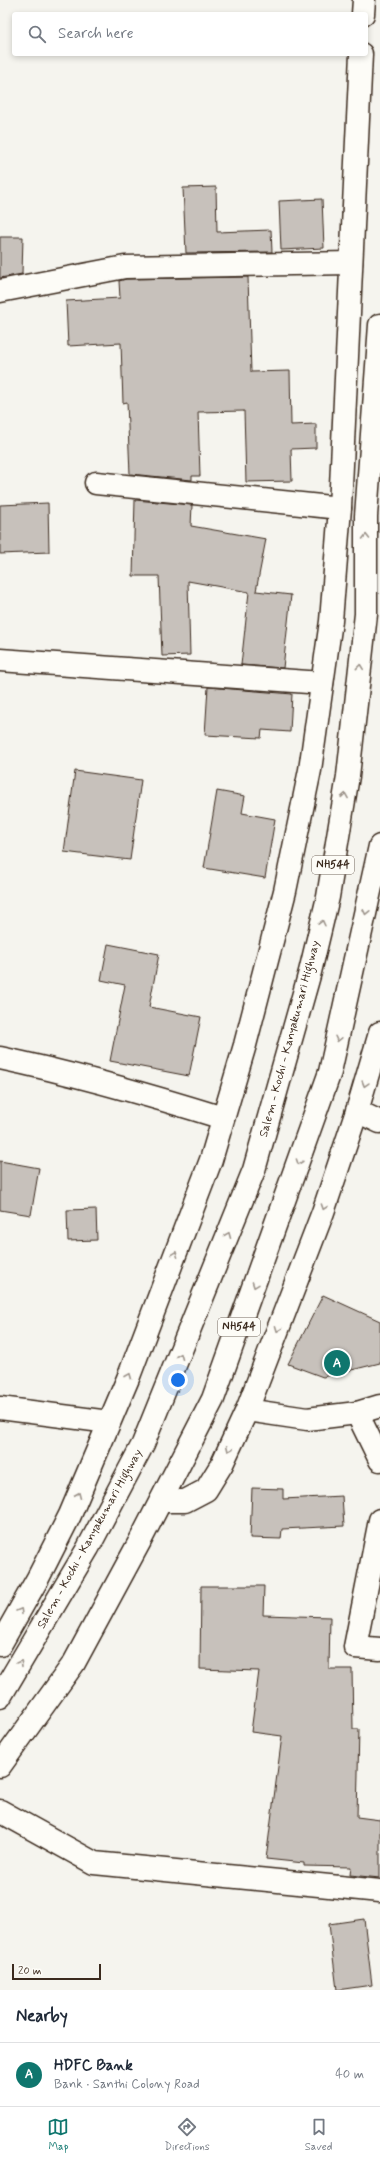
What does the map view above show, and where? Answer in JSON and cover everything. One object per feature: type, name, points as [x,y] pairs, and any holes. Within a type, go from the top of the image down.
[{"type":"main road","points":[[363,12],[364,0]]},
{"type":"main road","points":[[0,1645],[38,1578],[70,1515],[129,1376],[211,1160],[245,1045],[285,891],[310,770],[331,621],[340,508],[362,56]]},
{"type":"main road","points":[[0,291],[125,267],[351,264]]},
{"type":"main road","name":"Salem - Kochi - Kanyakumari Highway","points":[[0,1697],[88,1548],[144,1444],[254,1170],[310,972],[328,897],[347,783],[366,614],[366,516],[380,325]]},
{"type":"main road","points":[[96,483],[340,508]]},
{"type":"main road","points":[[0,660],[322,683]]},
{"type":"main road","name":"NH544","points":[[0,1766],[74,1663],[213,1399],[330,1072],[380,846]]},
{"type":"main road","points":[[161,1500],[185,1500],[206,1490],[222,1464],[247,1410],[323,1212],[357,1111],[380,1033]]},
{"type":"main road","points":[[0,1058],[130,1090],[223,1118]]},
{"type":"main road","points":[[357,1111],[380,1122]]},
{"type":"main road","points":[[247,1410],[307,1419],[357,1413],[380,1406]]},
{"type":"main road","points":[[0,1408],[109,1422]]},
{"type":"main road","points":[[357,1413],[380,1460]]},
{"type":"main road","points":[[380,1520],[355,1647],[380,1650]]},
{"type":"main road","points":[[0,1811],[94,1863],[380,1891]]},
{"type":"building","points":[[216,187],[217,232],[271,230],[272,252],[186,253],[183,188]]},
{"type":"building","points":[[322,199],[324,248],[281,250],[279,201]]},
{"type":"building","points":[[0,237],[23,237],[22,274],[0,278]]},
{"type":"building","points":[[248,277],[251,372],[290,371],[291,425],[316,424],[316,448],[291,449],[292,481],[246,482],[244,411],[198,412],[200,476],[192,476],[192,480],[130,474],[127,402],[123,403],[121,343],[68,346],[66,301],[120,298],[119,281],[126,279]]},
{"type":"building","points":[[135,500],[192,505],[191,526],[266,539],[256,591],[291,595],[283,668],[241,665],[249,592],[188,581],[190,655],[162,656],[159,576],[133,576]]},
{"type":"building","points":[[48,503],[49,552],[0,554],[0,505]]},
{"type":"building","points":[[208,687],[292,694],[290,732],[262,730],[261,738],[205,735]]},
{"type":"building","points":[[75,771],[141,780],[130,860],[64,852]]},
{"type":"building","points":[[217,791],[245,796],[242,813],[275,819],[265,878],[204,868]]},
{"type":"building","points":[[108,944],[159,954],[149,1007],[201,1017],[189,1076],[110,1061],[125,985],[101,980]]},
{"type":"building","points":[[0,1161],[39,1168],[31,1215],[0,1210]]},
{"type":"building","points":[[96,1209],[97,1240],[68,1241],[67,1210]]},
{"type":"building","points":[[323,1295],[380,1321],[380,1363],[323,1377],[288,1364]]},
{"type":"building","points":[[252,1488],[283,1489],[283,1499],[342,1496],[344,1526],[282,1529],[281,1539],[250,1538]]},
{"type":"building","points":[[201,1586],[264,1586],[263,1615],[330,1617],[329,1669],[352,1669],[353,1729],[359,1729],[357,1817],[380,1820],[380,1878],[350,1875],[351,1867],[304,1866],[304,1863],[266,1859],[282,1736],[251,1732],[259,1671],[200,1669]]},
{"type":"building","points":[[364,1919],[372,1985],[337,1990],[329,1924]]},
{"type":"place","name":"HDFC Bank","points":[[337,1363]]}]
